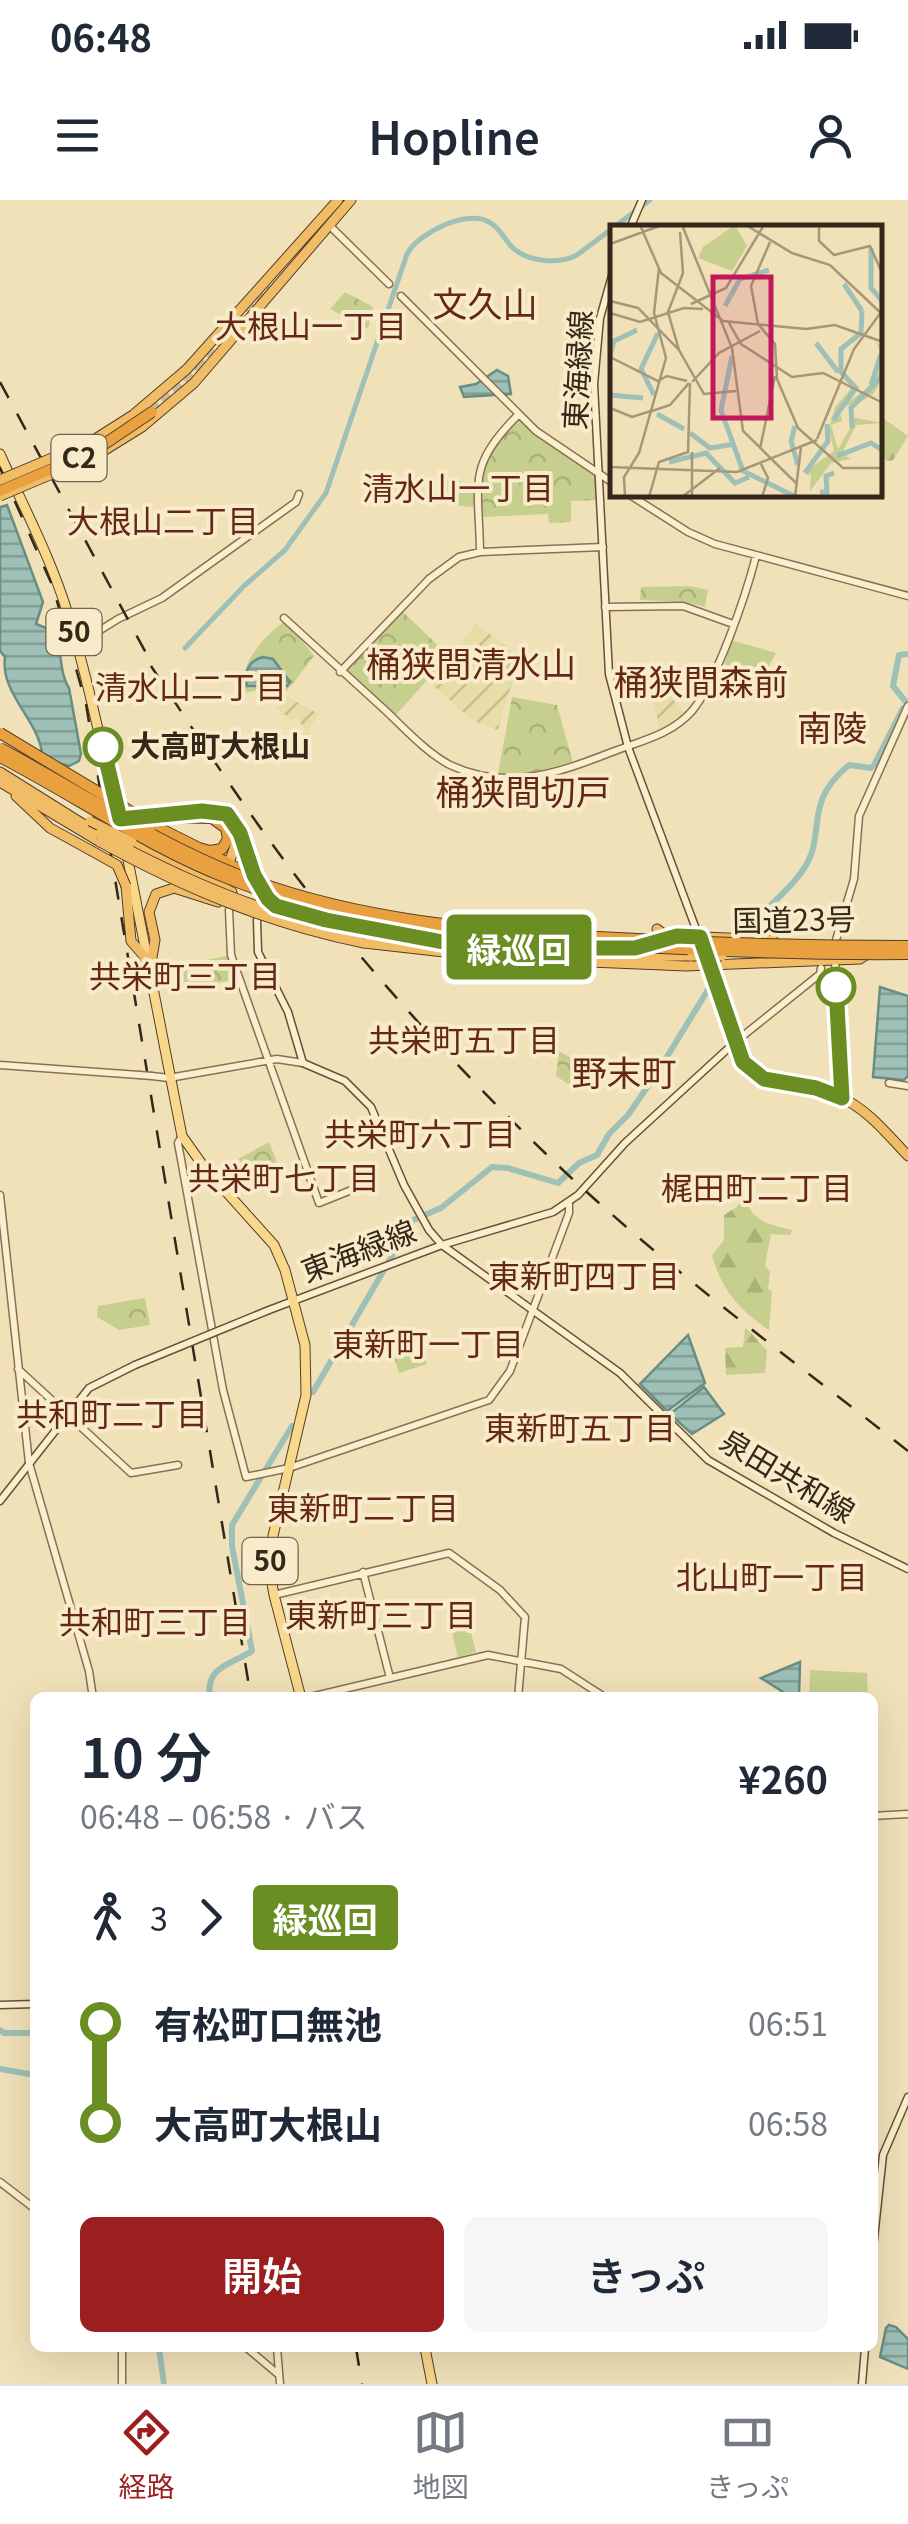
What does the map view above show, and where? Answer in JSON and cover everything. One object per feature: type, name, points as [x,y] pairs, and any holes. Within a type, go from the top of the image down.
[{"type":"highway","points":[[0,488],[97,455],[142,427],[194,383],[325,223],[338,200]]},
{"type":"highway","points":[[0,488],[92,441],[133,415],[187,369],[289,252],[350,200]]},
{"type":"highway","name":"C2","points":[[0,488],[94,450],[151,409]]},
{"type":"highway","points":[[0,734],[246,873],[272,903],[358,934]]},
{"type":"highway","points":[[0,745],[125,822],[244,877],[328,904],[414,921],[632,939],[750,945],[908,946]]},
{"type":"highway","points":[[0,758],[181,858],[226,878],[298,903],[380,923],[462,934],[634,947],[908,954]]},
{"type":"highway","name":"国道23号","points":[[0,772],[99,838],[228,898],[298,921],[452,953],[519,956],[691,952],[780,944],[908,946]]},
{"type":"highway","points":[[0,783],[46,829],[117,866],[126,886],[130,941],[144,956],[149,975]]},
{"type":"highway","name":"国道23号","points":[[0,783],[168,879],[227,906],[298,928],[464,947],[635,948],[722,956],[908,954]]},
{"type":"highway","points":[[18,784],[232,892]]},
{"type":"highway","points":[[125,822],[202,811],[227,814],[237,826],[254,875],[272,903]]},
{"type":"highway","points":[[158,821],[207,814],[226,820],[236,838],[230,860]]},
{"type":"highway","points":[[125,822],[206,818],[224,824],[228,835],[224,846],[214,851],[199,848]]},
{"type":"highway","points":[[196,872],[219,869]]},
{"type":"highway","points":[[130,941],[152,940],[150,907],[162,889],[174,888],[227,906]]},
{"type":"highway","points":[[149,975],[155,944],[152,929]]},
{"type":"highway","points":[[657,929],[665,935],[738,936],[806,944]]},
{"type":"highway","points":[[635,948],[677,936]]},
{"type":"highway","points":[[700,937],[743,1062],[764,1079],[816,1088],[842,1098],[866,1112],[908,1156]]},
{"type":"highway","points":[[519,956],[711,965],[866,956]]},
{"type":"main road","name":"50","points":[[0,454],[38,534],[78,644],[125,822],[149,975],[182,1136],[204,1168],[266,1234],[281,1260],[294,1300],[307,1358],[307,1383],[270,1557],[274,1595],[301,1692]]},
{"type":"main road","points":[[426,2352],[432,2384]]},
{"type":"street","points":[[325,223],[389,284]]},
{"type":"street","name":"東海緑線","points":[[610,281],[594,384],[609,674],[628,746],[700,937]]},
{"type":"street","points":[[401,296],[519,414],[552,443],[610,481]]},
{"type":"street","points":[[480,552],[480,466],[489,446],[519,414]]},
{"type":"street","points":[[78,644],[162,598],[296,502],[299,494]]},
{"type":"street","points":[[635,498],[688,532],[756,556],[908,596]]},
{"type":"street","points":[[340,672],[444,566],[459,557],[480,552],[602,547]]},
{"type":"street","points":[[284,618],[442,760],[478,775],[517,779],[551,775],[669,730],[693,709],[733,624],[756,556]]},
{"type":"street","points":[[605,607],[683,606],[733,624]]},
{"type":"street","points":[[836,940],[854,880],[859,816],[908,706]]},
{"type":"street","points":[[227,906],[231,955],[319,1203],[359,1188]]},
{"type":"street","points":[[257,920],[258,952],[288,1012],[303,1064]]},
{"type":"street","points":[[835,960],[842,1098]]},
{"type":"street","name":"東海緑線","points":[[0,1501],[94,1383],[294,1300],[442,1245],[552,1212],[569,1202],[625,1143],[734,1043],[820,974],[821,968]]},
{"type":"street","name":"泉田共和線","points":[[0,1065],[169,1078],[283,1059],[345,1081],[363,1096],[375,1115],[391,1161],[442,1245],[620,1373],[708,1460],[834,1533],[908,1569]]},
{"type":"street","points":[[889,1083],[908,1086]]},
{"type":"street","points":[[182,1136],[178,1144],[223,1390],[246,1477],[289,1468],[489,1400],[510,1372],[569,1213],[569,1202]]},
{"type":"street","points":[[0,1195],[28,1463],[92,1692]]},
{"type":"street","points":[[18,1370],[132,1473],[178,1465]]},
{"type":"street","points":[[274,1595],[449,1553],[500,1590],[525,1617],[518,1692]]},
{"type":"street","points":[[363,1572],[390,1678]]},
{"type":"street","points":[[329,1692],[488,1655],[561,1669],[597,1692]]},
{"type":"street","points":[[878,1816],[908,1814]]},
{"type":"street","points":[[0,2005],[30,2004]]},
{"type":"street","points":[[878,2201],[883,2155],[908,2097]]},
{"type":"street","points":[[0,2182],[30,2205]]},
{"type":"street","points":[[122,2352],[122,2384]]},
{"type":"street","points":[[250,2352],[280,2379]]},
{"type":"street","points":[[277,2352],[280,2379]]},
{"type":"street","points":[[862,2384],[865,2352]]},
{"type":"shaded area","points":[[477,624],[524,660],[508,694],[498,730],[472,720],[428,681]]},
{"type":"shaded area","points":[[665,674],[673,700],[685,713],[660,729],[646,675]]},
{"type":"shaded area","points":[[286,696],[319,714],[306,743],[302,735],[306,732],[297,717],[292,720],[277,709]]},
{"type":"green space","points":[[345,292],[373,307],[368,329],[330,309]]},
{"type":"green space","points":[[883,418],[908,436],[893,460],[883,458]]},
{"type":"green space","points":[[517,419],[597,477],[598,500],[571,501],[571,522],[549,523],[548,514],[483,517],[487,463]]},
{"type":"green space","points":[[448,480],[477,483],[478,507],[456,504],[442,496],[438,491]]},
{"type":"green space","points":[[689,586],[708,590],[705,607],[640,600],[641,587]]},
{"type":"green space","points":[[401,610],[449,656],[393,718],[340,672]]},
{"type":"green space","points":[[286,620],[314,656],[286,692],[264,688],[246,693],[248,662],[269,634]]},
{"type":"green space","points":[[731,640],[776,653],[761,681],[727,667]]},
{"type":"green space","points":[[512,697],[557,705],[573,763],[531,775],[498,774]]},
{"type":"green space","points":[[231,955],[240,979],[181,989],[176,966]]},
{"type":"green space","points":[[559,1051],[588,1068],[576,1089],[556,1076]]},
{"type":"green space","points":[[269,1142],[277,1162],[251,1172],[238,1159]]},
{"type":"green space","points":[[743,1198],[758,1218],[792,1230],[790,1235],[771,1234],[765,1265],[770,1272],[768,1289],[772,1291],[769,1330],[733,1298],[712,1255],[724,1240],[724,1215]]},
{"type":"green space","points":[[145,1298],[150,1325],[119,1330],[97,1317],[98,1306]]},
{"type":"green space","points":[[745,1328],[767,1350],[765,1373],[726,1375],[725,1348],[743,1347]]},
{"type":"green space","points":[[419,1342],[427,1364],[399,1373],[392,1352]]},
{"type":"green space","points":[[467,1617],[476,1652],[458,1657],[449,1621]]},
{"type":"green space","points":[[810,1670],[867,1673],[868,1692],[809,1692]]},
{"type":"water","points":[[497,370],[508,376],[511,394],[464,397],[460,387],[476,384]]},
{"type":"water","points":[[7,505],[43,602],[36,624],[56,628],[81,754],[79,761],[69,766],[42,754],[34,730],[8,683],[5,657],[0,651],[0,507]]},
{"type":"water","points":[[263,657],[273,659],[290,682],[287,686],[247,686],[248,668]]},
{"type":"water","points":[[880,987],[908,996],[908,1076],[904,1080],[873,1077]]},
{"type":"water","points":[[688,1335],[705,1383],[667,1411],[640,1384]]},
{"type":"water","points":[[704,1387],[724,1414],[692,1434],[670,1414]]},
{"type":"water","points":[[800,1662],[799,1692],[783,1692],[761,1678]]},
{"type":"water","points":[[889,2325],[908,2339],[908,2369],[880,2357]]},
{"type":"waterway","points":[[617,225],[650,200]]},
{"type":"waterway","points":[[185,648],[285,550],[326,493],[407,254],[421,238],[456,221],[480,219],[493,224],[525,256],[561,260],[577,255],[610,230]]},
{"type":"waterway","points":[[906,702],[893,686],[899,655],[908,654]]},
{"type":"waterway","points":[[750,928],[803,870],[814,844],[820,806],[834,779],[849,765],[874,765],[903,708]]},
{"type":"waterway","points":[[313,1392],[413,1220],[441,1208],[492,1167],[558,1183],[579,1163],[597,1155],[657,1073],[714,980]]},
{"type":"waterway","points":[[210,1692],[216,1673],[252,1651],[232,1546],[232,1525],[292,1426]]},
{"type":"waterway","points":[[0,2030],[30,2033]]},
{"type":"waterway","points":[[0,2069],[30,2074]]},
{"type":"waterway","points":[[160,2352],[164,2384]]},
{"type":"tunnel","points":[[303,249],[345,200]]},
{"type":"tunnel","points":[[196,367],[267,285]]},
{"type":"tunnel","points":[[152,412],[205,365]]},
{"type":"railway","points":[[0,382],[146,653]]},
{"type":"railway","points":[[0,468],[53,587],[86,704],[250,1692]]},
{"type":"railway","points":[[151,666],[302,884],[389,989],[481,1089],[632,1232],[908,1451]]},
{"type":"railway","points":[[357,2352],[362,2384]]},
{"type":"bus line","name":"緑巡回","points":[[103,747],[120,819],[202,811],[227,814],[240,833],[254,875],[276,906],[326,920],[443,942],[536,948],[635,948],[677,936],[700,937],[743,1062],[764,1079],[816,1088],[842,1098],[836,987]]},
{"type":"place","name":"大高町大根山","points":[[103,747]]},
{"type":"district","name":"文久山","points":[[485,305]]},
{"type":"district","name":"大根山一丁目","points":[[311,327]]},
{"type":"district","name":"清水山一丁目","points":[[458,489]]},
{"type":"district","name":"大根山二丁目","points":[[163,522]]},
{"type":"district","name":"桶狭間清水山","points":[[471,665]]},
{"type":"district","name":"桶狭間森前","points":[[701,683]]},
{"type":"district","name":"清水山二丁目","points":[[191,688]]},
{"type":"district","name":"南陵","points":[[832,729]]},
{"type":"district","name":"桶狭間切戸","points":[[523,793]]},
{"type":"district","name":"共栄町三丁目","points":[[185,977]]},
{"type":"district","name":"共栄町五丁目","points":[[464,1041]]},
{"type":"district","name":"野末町","points":[[624,1074]]},
{"type":"district","name":"共栄町六丁目","points":[[420,1135]]},
{"type":"district","name":"共栄町七丁目","points":[[284,1179]]},
{"type":"district","name":"梶田町二丁目","points":[[757,1189]]},
{"type":"district","name":"東新町四丁目","points":[[584,1277]]},
{"type":"district","name":"東新町一丁目","points":[[428,1345]]},
{"type":"district","name":"共和町二丁目","points":[[112,1415]]},
{"type":"district","name":"東新町五丁目","points":[[580,1429]]},
{"type":"district","name":"東新町二丁目","points":[[363,1509]]},
{"type":"district","name":"北山町一丁目","points":[[772,1578]]},
{"type":"district","name":"東新町三丁目","points":[[381,1616]]},
{"type":"district","name":"共和町三丁目","points":[[155,1623]]}]
